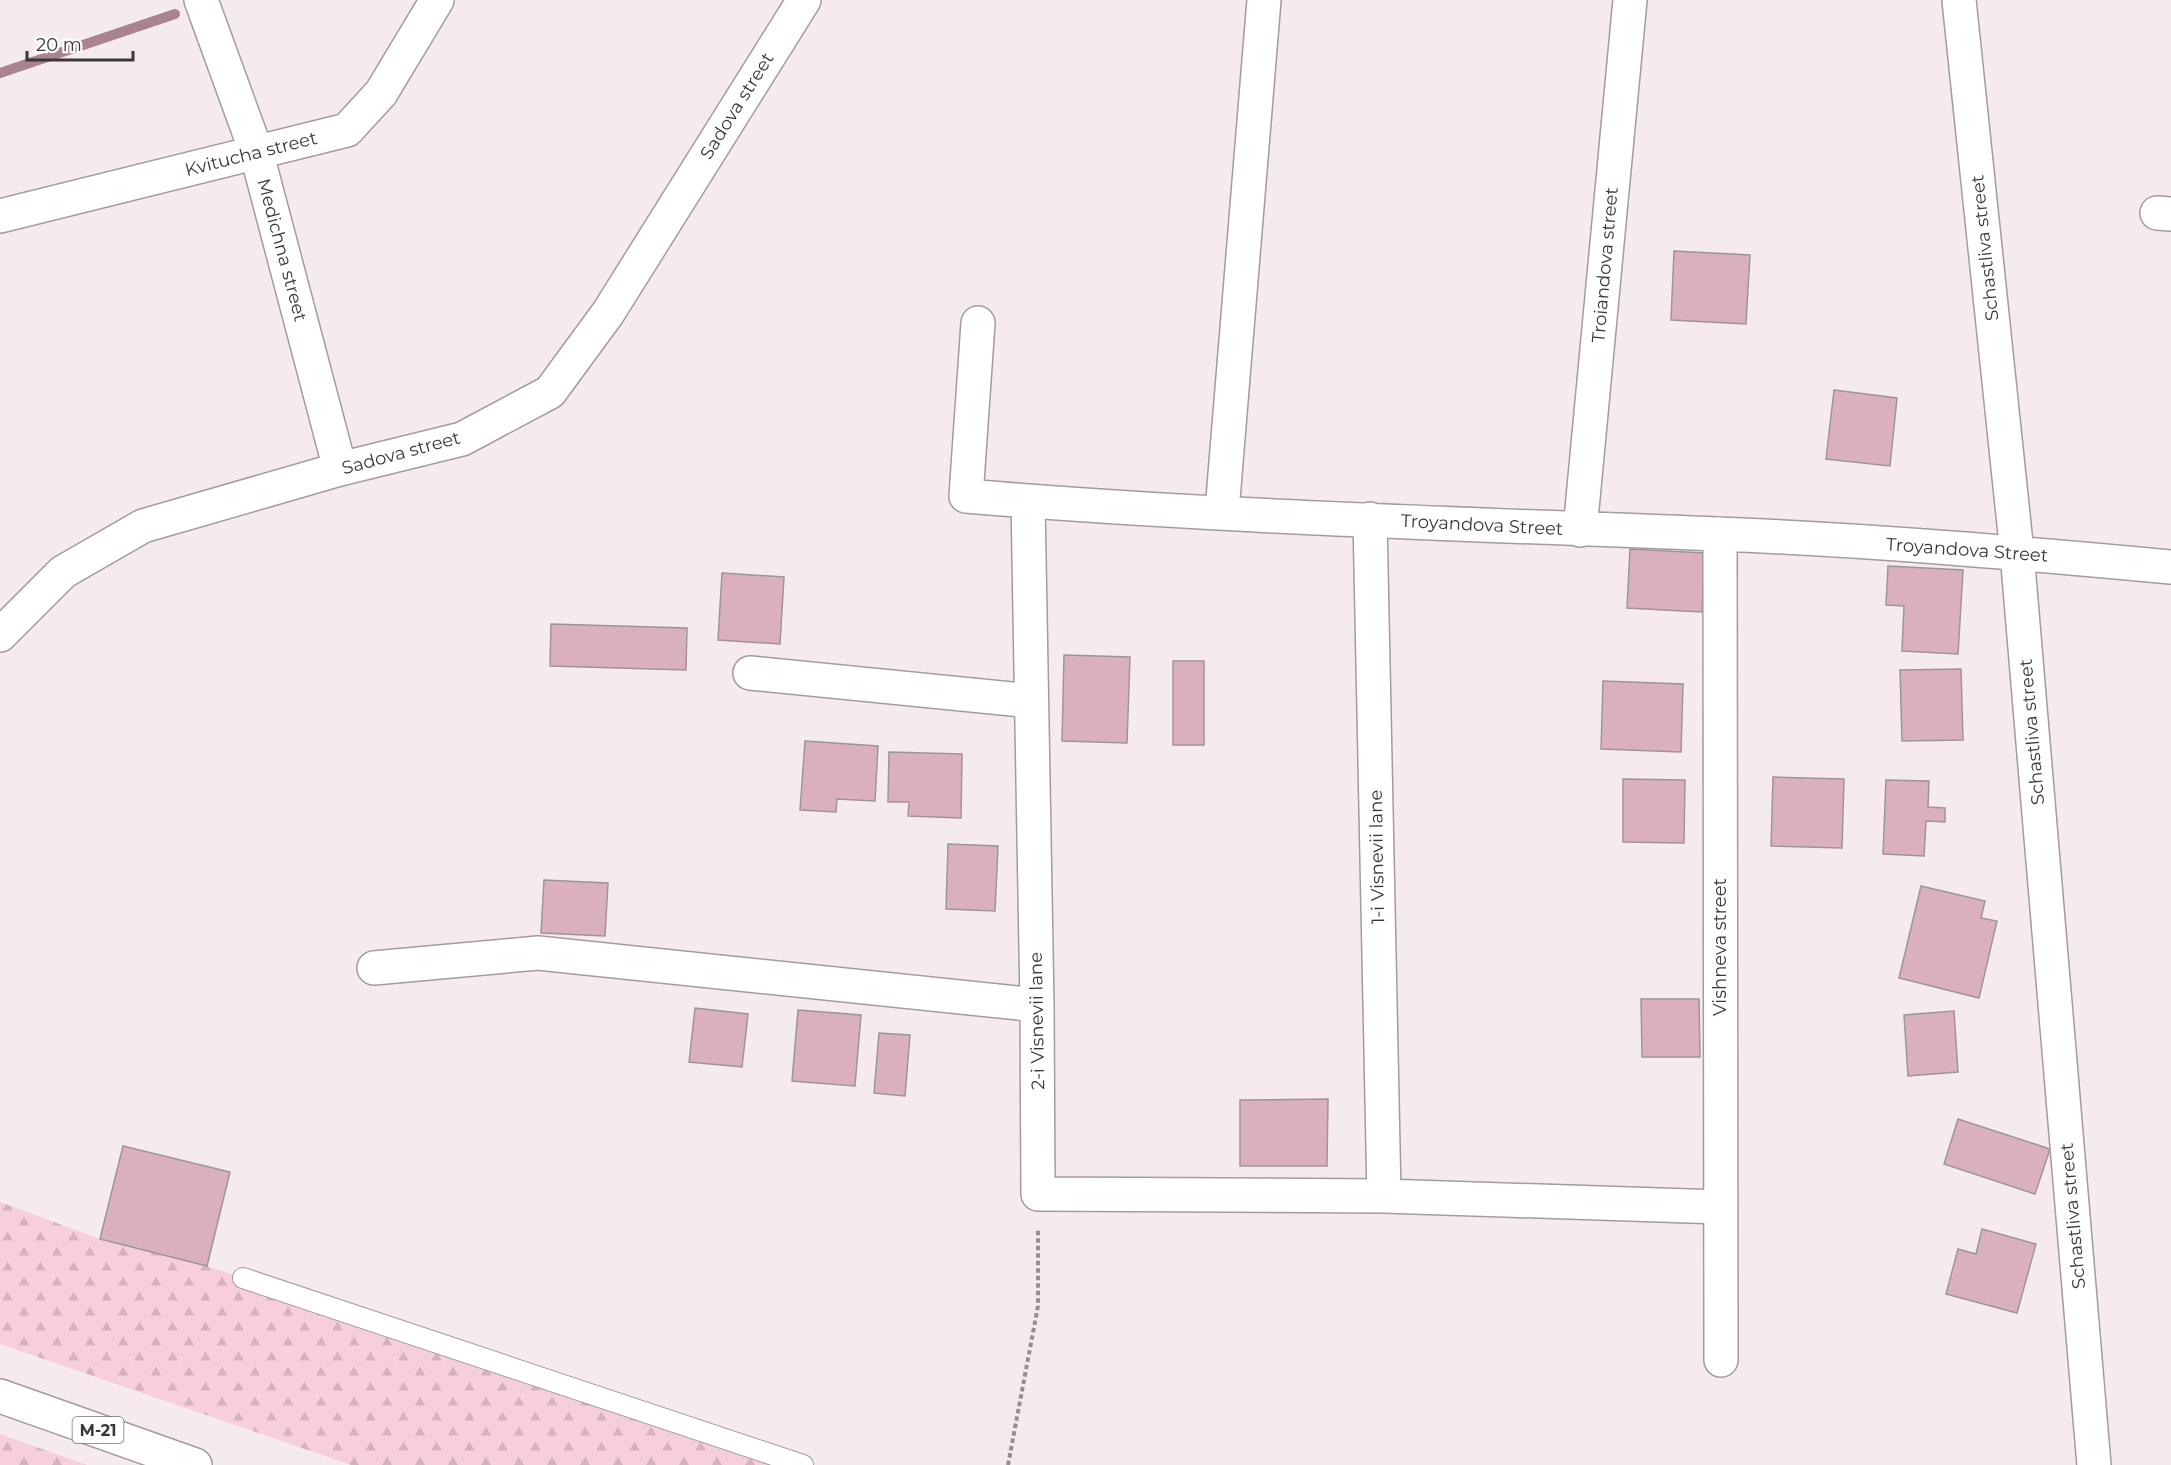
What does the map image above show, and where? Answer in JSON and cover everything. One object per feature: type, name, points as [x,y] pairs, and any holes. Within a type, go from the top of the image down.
[{"type":"main road","name":"Medichna street","points":[[201,0],[256,152],[340,469]]},
{"type":"main road","name":"Kvitucha street","points":[[0,216],[347,130],[381,93],[437,0]]},
{"type":"main road","name":"Sadova street","points":[[0,635],[63,572],[143,526],[340,469],[462,439],[550,392],[608,313],[804,0]]},
{"type":"main road","points":[[1222,512],[1264,0]]},
{"type":"main road","name":"Troiandova street","points":[[1580,530],[1630,0]]},
{"type":"main road","name":"Schastliva street","points":[[1959,0],[2017,553],[2094,1465]]},
{"type":"main road","name":"Troyandova Street","points":[[978,323],[966,496],[1222,512],[1580,530],[1720,534],[2017,553],[2171,567]]},
{"type":"main road","name":"2-i Visnevii lane","points":[[1028,501],[1038,1194]]},
{"type":"main road","name":"1-i Visnevii lane","points":[[1370,519],[1384,1196]]},
{"type":"main road","name":"Vishneva street","points":[[1720,534],[1721,1360]]},
{"type":"main road","points":[[750,673],[1031,701]]},
{"type":"main road","points":[[374,968],[538,953],[1037,1005]]},
{"type":"main road","points":[[1038,1194],[1384,1196],[1720,1207]]},
{"type":"main road","name":"М-21","points":[[0,1396],[195,1465]]},
{"type":"lane","points":[[243,1278],[803,1465]]},
{"type":"path","points":[[1008,1465],[1038,1306],[1038,1194]]},
{"type":"green space","points":[[0,1202],[100,1239],[207,1266],[803,1465],[351,1465],[0,1344]]},
{"type":"green space","points":[[0,1434],[87,1465],[0,1465]]},
{"type":"building","points":[[1674,251],[1750,255],[1746,324],[1671,320]]},
{"type":"building","points":[[1834,390],[1897,398],[1890,466],[1826,459]]},
{"type":"building","points":[[1630,549],[1705,553],[1702,612],[1627,608]]},
{"type":"building","points":[[1888,566],[1963,570],[1958,654],[1902,651],[1904,606],[1886,605]]},
{"type":"building","points":[[722,573],[784,577],[780,644],[718,640]]},
{"type":"building","points":[[551,624],[687,628],[686,670],[550,666]]},
{"type":"building","points":[[1064,655],[1130,657],[1127,743],[1062,741]]},
{"type":"building","points":[[1173,661],[1204,661],[1204,745],[1173,745]]},
{"type":"building","points":[[1961,669],[1963,740],[1902,741],[1900,670]]},
{"type":"building","points":[[1603,681],[1683,684],[1681,752],[1601,749]]},
{"type":"building","points":[[805,741],[878,746],[875,801],[837,799],[836,812],[800,810]]},
{"type":"building","points":[[889,752],[962,754],[961,818],[908,816],[909,802],[888,802]]},
{"type":"building","points":[[1773,777],[1844,779],[1842,848],[1771,846]]},
{"type":"building","points":[[1623,779],[1685,780],[1684,843],[1623,842]]},
{"type":"building","points":[[1886,780],[1929,781],[1928,807],[1945,808],[1945,822],[1926,821],[1924,856],[1883,854]]},
{"type":"building","points":[[948,844],[998,846],[995,911],[946,909]]},
{"type":"building","points":[[544,880],[608,883],[605,936],[541,933]]},
{"type":"building","points":[[1921,886],[1985,901],[1981,918],[1997,921],[1979,998],[1899,978]]},
{"type":"building","points":[[1641,999],[1699,999],[1700,1057],[1642,1057]]},
{"type":"building","points":[[695,1008],[748,1014],[742,1067],[689,1062]]},
{"type":"building","points":[[798,1010],[861,1015],[855,1086],[792,1081]]},
{"type":"building","points":[[1954,1011],[1958,1072],[1908,1076],[1904,1015]]},
{"type":"building","points":[[879,1033],[910,1035],[905,1096],[874,1093]]},
{"type":"building","points":[[1328,1099],[1327,1166],[1240,1166],[1240,1100]]},
{"type":"building","points":[[1958,1119],[2050,1149],[2035,1194],[1944,1164]]},
{"type":"building","points":[[123,1146],[230,1172],[207,1266],[100,1239]]},
{"type":"building","points":[[1982,1229],[2036,1244],[2017,1313],[1946,1294],[1958,1249],[1976,1254]]},
{"type":"waterway","points":[[0,73],[175,14]]}]
